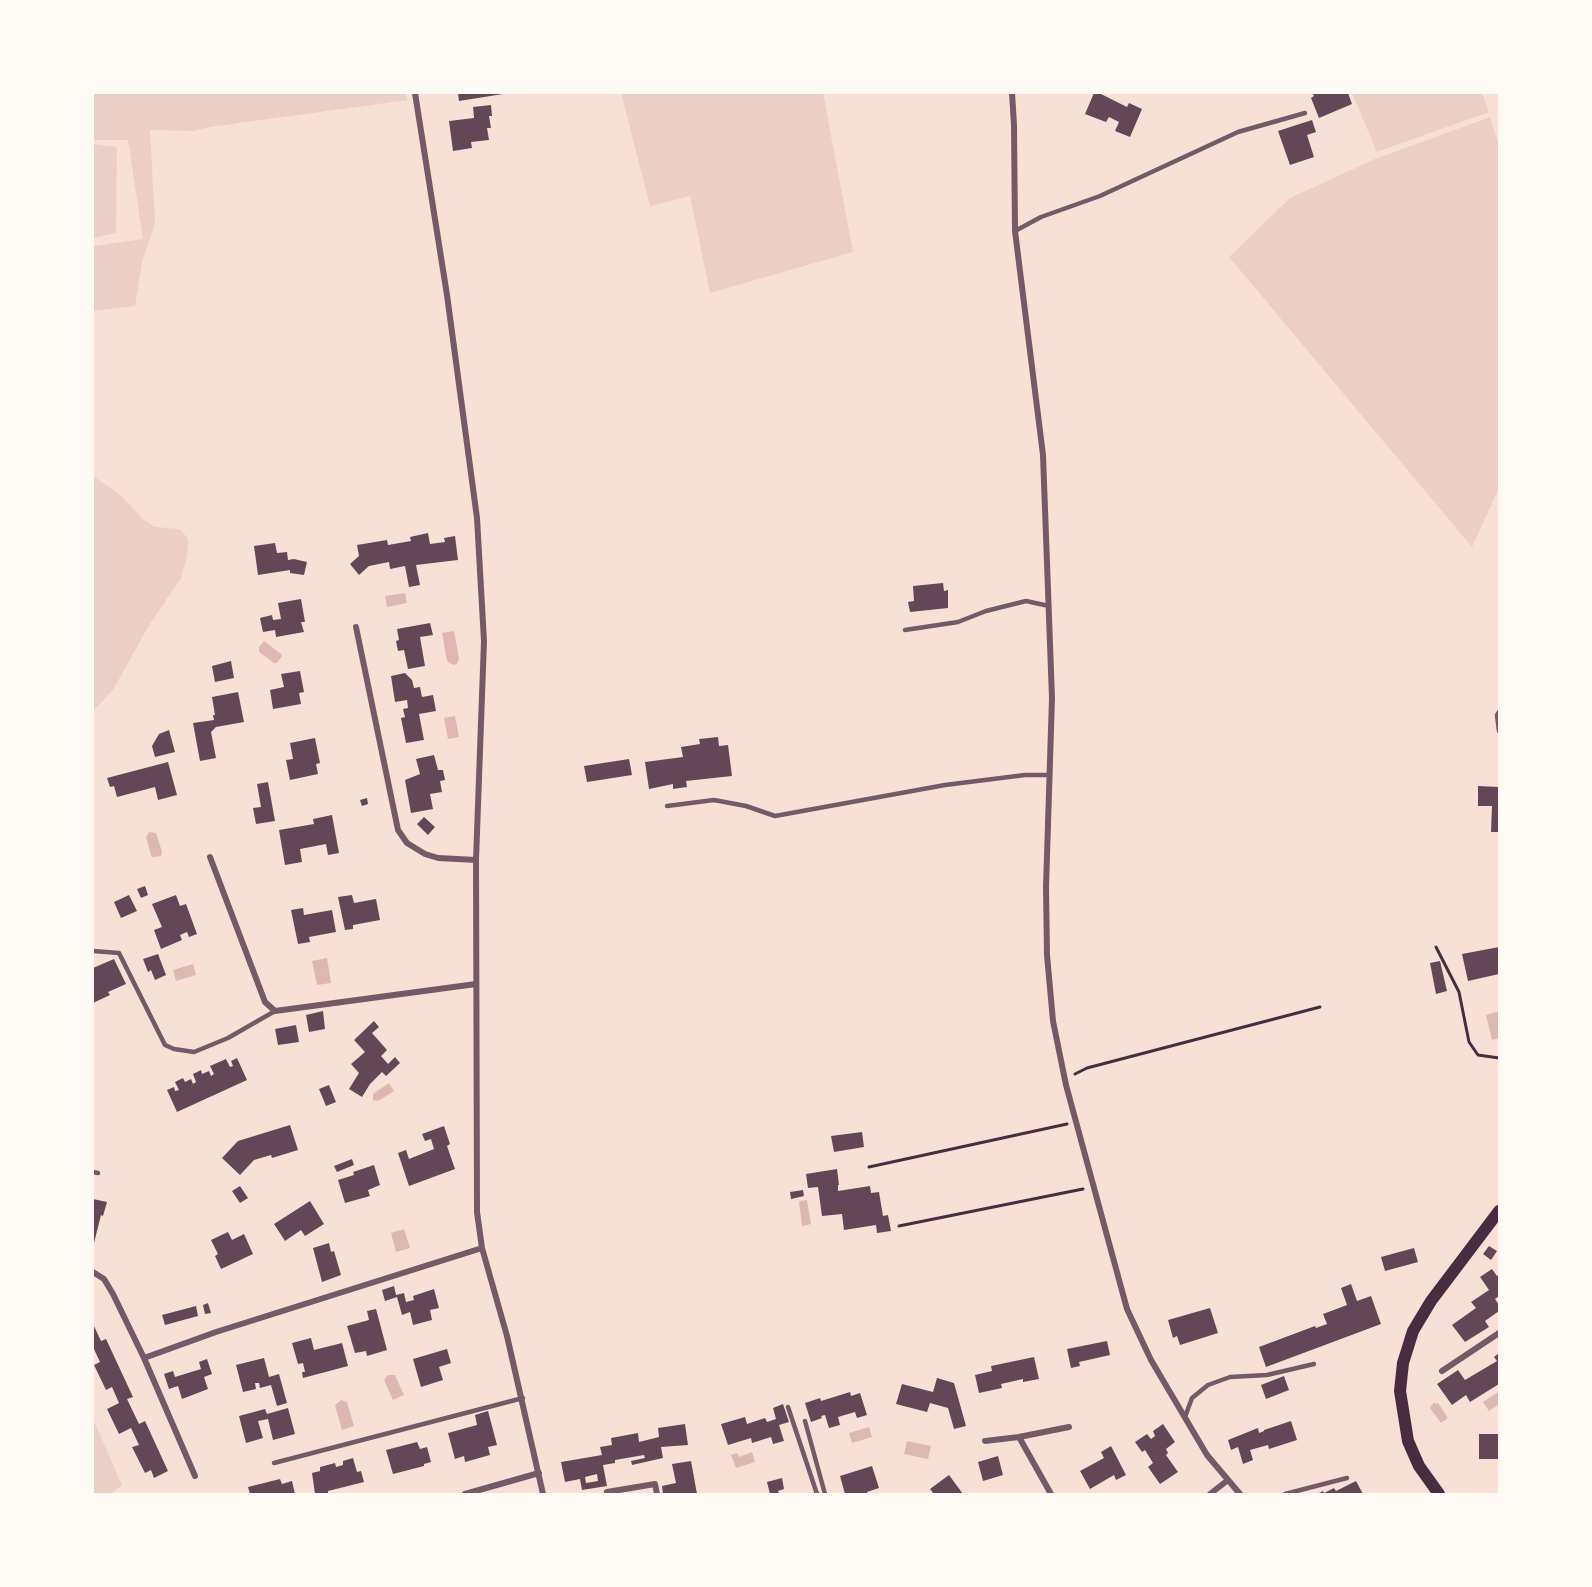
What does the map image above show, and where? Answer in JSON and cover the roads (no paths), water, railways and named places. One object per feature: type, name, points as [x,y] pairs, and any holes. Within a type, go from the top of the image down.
[{"type":"main road","points":[[1438,1494],[1419,1466],[1408,1441],[1400,1391],[1403,1363],[1413,1331],[1431,1301],[1498,1214]]},
{"type":"street","points":[[415,93],[447,295],[477,518],[484,641],[476,860],[477,1212],[482,1248],[523,1398],[543,1494]]},
{"type":"street","points":[[1012,93],[1015,231],[1042,455],[1049,606],[1052,698],[1046,888],[1047,955],[1053,1020],[1076,1122],[1127,1309],[1151,1360],[1207,1455],[1240,1494]]},
{"type":"street","points":[[356,627],[398,830],[407,843],[425,854],[438,858],[476,860]]},
{"type":"street","points":[[210,857],[265,1002],[275,1011],[477,984]]},
{"type":"street","points":[[144,1358],[216,1332],[482,1248]]},
{"type":"street","points":[[93,1272],[104,1279],[109,1287],[144,1358],[195,1476]]},
{"type":"street","points":[[1442,1371],[1499,1333]]},
{"type":"street","points":[[985,1441],[1069,1427]]},
{"type":"street","points":[[1019,1437],[1051,1494]]},
{"type":"street","points":[[465,1494],[540,1473]]},
{"type":"street","points":[[1210,1494],[1228,1480]]},
{"type":"street","points":[[607,1492],[655,1484],[657,1494]]},
{"type":"lane","points":[[1015,231],[1041,217],[1100,196],[1238,132],[1305,113]]},
{"type":"lane","points":[[905,630],[958,621],[1026,601],[1049,606]]},
{"type":"lane","points":[[1499,712],[1499,731]]},
{"type":"lane","points":[[667,806],[714,800],[746,806],[775,816],[945,785],[1025,775],[1050,775]]},
{"type":"lane","points":[[93,951],[119,953],[165,1046],[174,1049],[194,1052],[228,1038],[275,1011]]},
{"type":"lane","points":[[1185,1417],[1192,1398],[1208,1385],[1230,1377],[1267,1375],[1314,1364]]},
{"type":"lane","points":[[274,1463],[523,1398]]},
{"type":"lane","points":[[788,1407],[817,1494]]},
{"type":"lane","points":[[805,1420],[825,1494]]},
{"type":"lane","points":[[1285,1494],[1347,1478]]}]
